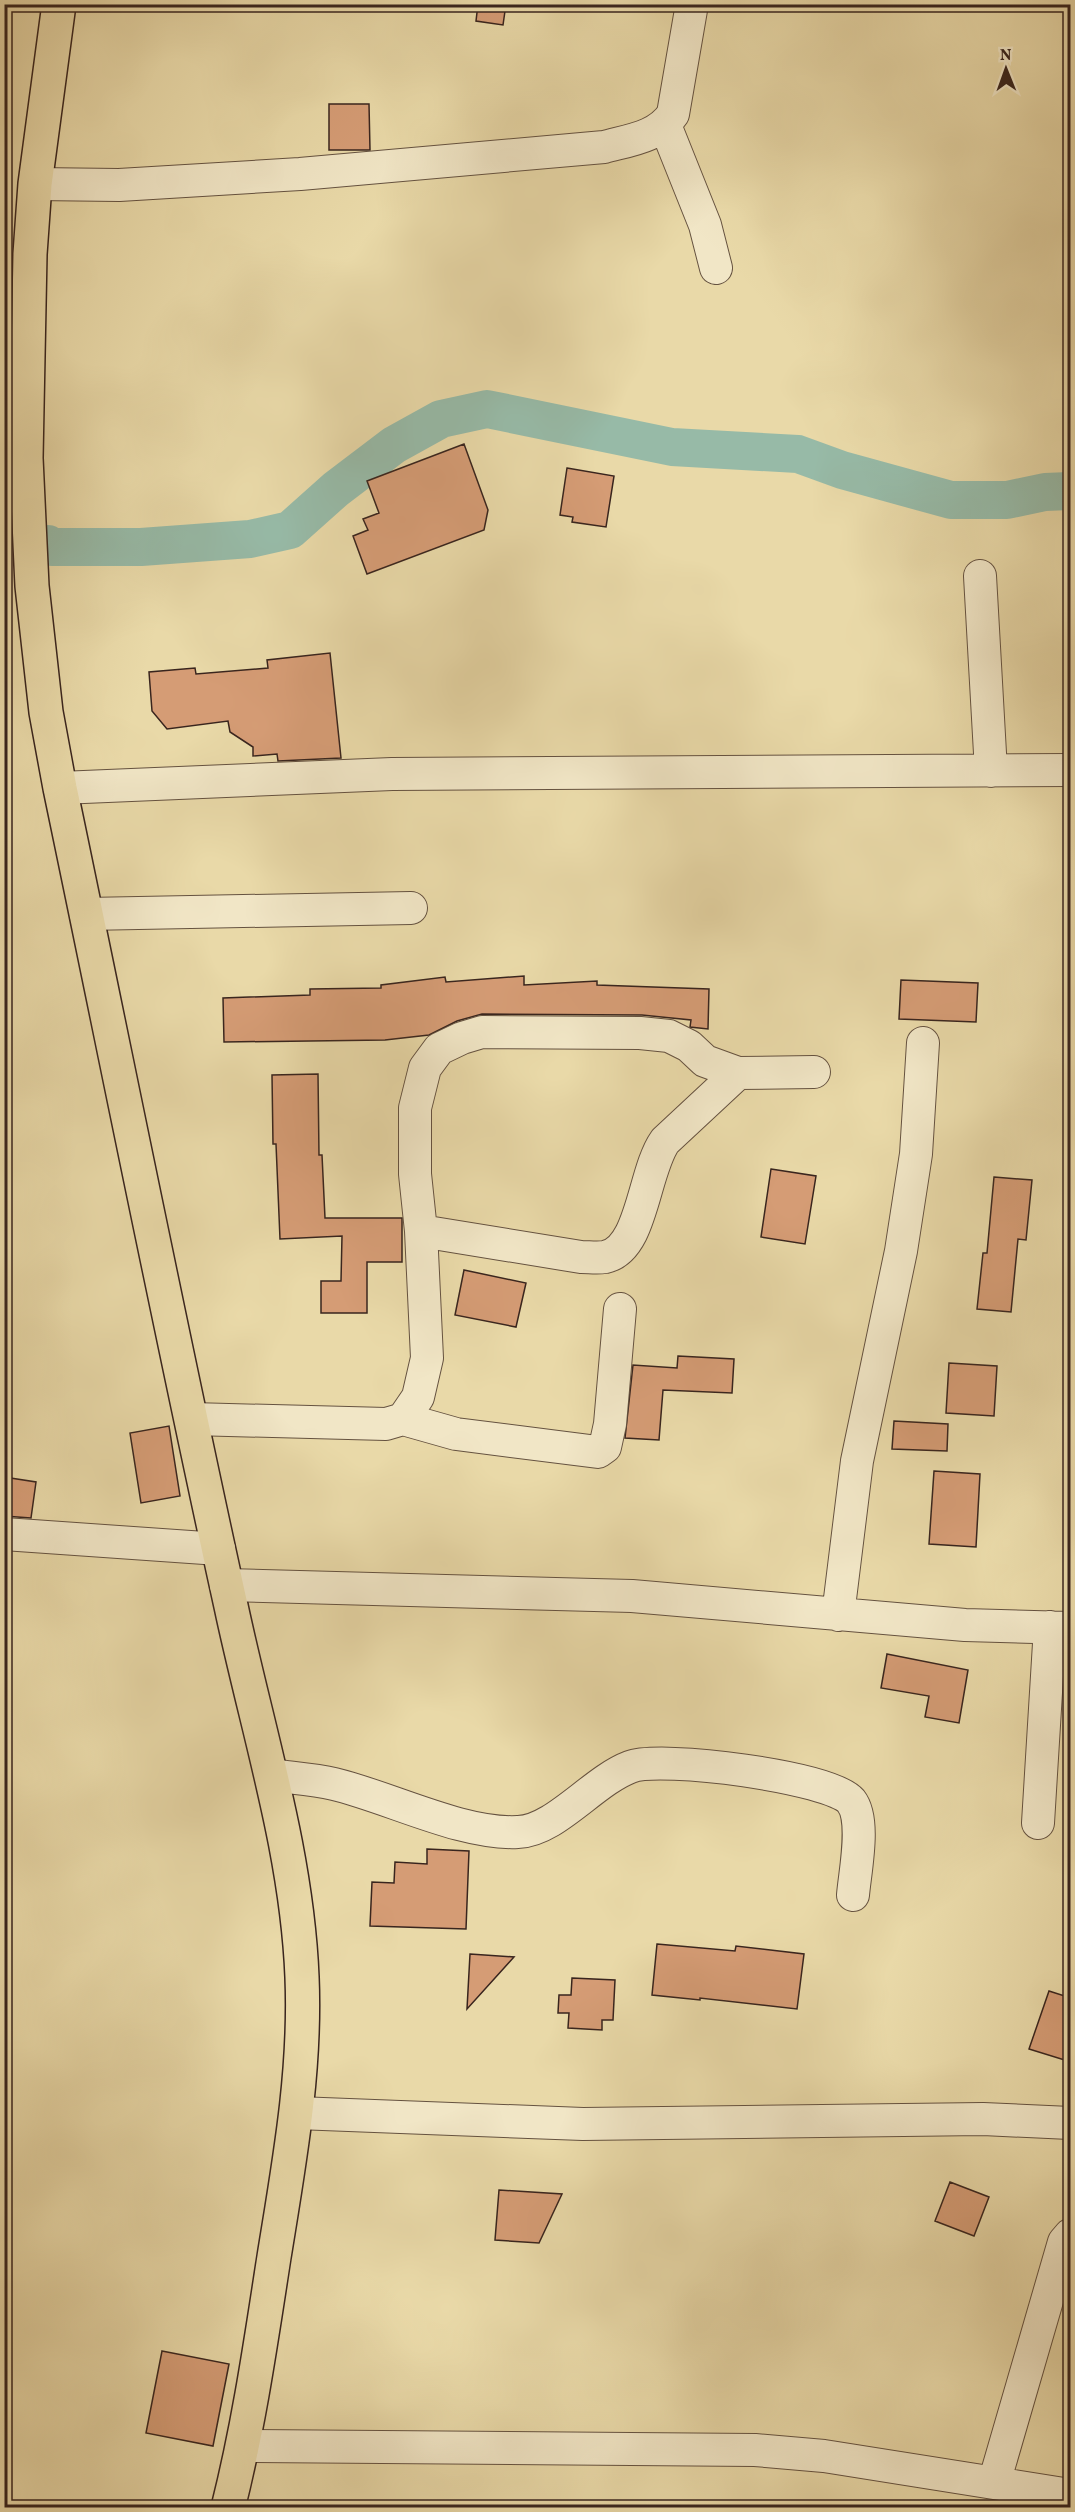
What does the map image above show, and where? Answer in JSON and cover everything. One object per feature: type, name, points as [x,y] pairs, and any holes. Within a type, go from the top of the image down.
[{"type":"main road","points":[[58,4],[34,184],[30,254],[26,458],[32,586],[46,711],[60,788],[226,1585],[271,1775],[296,1911],[302,1975],[303,2044],[297,2113],[244,2446],[228,2508]]},
{"type":"street","points":[[34,184],[153,183],[300,174],[604,147],[649,135],[665,125],[673,114],[692,4]]},
{"type":"street","points":[[665,125],[705,225],[716,268]]},
{"type":"street","points":[[980,576],[991,771]]},
{"type":"street","points":[[60,788],[392,774],[1071,770]]},
{"type":"street","points":[[87,914],[411,908]]},
{"type":"street","points":[[403,1419],[418,1397],[427,1358],[421,1231],[415,1174],[415,1108],[425,1068],[439,1049],[482,1032],[640,1033],[669,1036],[689,1046],[705,1061],[738,1073],[813,1072]]},
{"type":"street","points":[[838,1615],[857,1461],[901,1251],[914,1165],[923,1043]]},
{"type":"street","points":[[421,1231],[581,1257],[606,1257],[622,1248],[632,1235],[655,1154],[664,1141],[738,1073]]},
{"type":"street","points":[[192,1419],[386,1424],[403,1419],[456,1434],[598,1452],[605,1447],[610,1424],[620,1309]]},
{"type":"street","points":[[4,1534],[219,1549]]},
{"type":"street","points":[[226,1585],[632,1596],[965,1625],[1060,1628],[1038,1823]]},
{"type":"street","points":[[271,1775],[333,1784],[441,1818],[504,1833],[521,1832],[543,1826],[612,1774],[634,1765],[664,1762],[720,1766],[833,1788],[851,1801],[860,1823],[853,1895]]},
{"type":"street","points":[[297,2113],[583,2124],[982,2119],[1071,2123]]},
{"type":"street","points":[[994,2483],[1064,2242],[1071,2235]]},
{"type":"street","points":[[244,2446],[755,2450],[824,2456],[1071,2495]]},
{"type":"building","points":[[478,4],[506,4],[503,25],[476,21]]},
{"type":"building","points":[[329,104],[369,104],[370,150],[329,150]]},
{"type":"building","points":[[464,444],[488,510],[484,530],[367,574],[353,536],[368,530],[363,519],[379,513],[367,481]]},
{"type":"building","points":[[567,468],[614,476],[606,527],[572,522],[573,517],[560,515]]},
{"type":"building","points":[[330,653],[341,758],[278,761],[277,754],[253,756],[253,747],[230,732],[228,721],[167,729],[152,711],[149,672],[195,668],[196,674],[268,668],[267,660]]},
{"type":"building","points":[[524,976],[524,985],[597,981],[597,985],[709,989],[708,1029],[690,1027],[691,1020],[642,1015],[482,1014],[457,1021],[429,1035],[385,1040],[224,1042],[223,998],[310,995],[310,989],[381,988],[381,985],[445,977],[446,982]]},
{"type":"building","points":[[901,980],[978,983],[976,1022],[899,1019]]},
{"type":"building","points":[[318,1074],[319,1155],[322,1155],[325,1218],[402,1218],[402,1262],[367,1262],[367,1313],[321,1313],[321,1281],[341,1281],[342,1236],[280,1239],[276,1144],[273,1144],[272,1075]]},
{"type":"building","points":[[771,1169],[816,1176],[805,1244],[761,1237]]},
{"type":"building","points":[[994,1177],[1032,1180],[1026,1240],[1018,1239],[1011,1312],[977,1309],[983,1253],[987,1253]]},
{"type":"building","points":[[464,1270],[526,1283],[516,1327],[455,1315]]},
{"type":"building","points":[[678,1356],[734,1359],[732,1393],[663,1390],[659,1440],[625,1438],[633,1365],[677,1368]]},
{"type":"building","points":[[949,1363],[997,1366],[994,1416],[946,1413]]},
{"type":"building","points":[[894,1421],[948,1424],[947,1451],[892,1449]]},
{"type":"building","points":[[169,1426],[180,1496],[141,1503],[130,1433]]},
{"type":"building","points":[[934,1471],[980,1474],[976,1547],[929,1544]]},
{"type":"building","points":[[4,1477],[36,1482],[31,1518],[4,1516]]},
{"type":"building","points":[[887,1654],[968,1670],[959,1723],[925,1717],[929,1696],[881,1688]]},
{"type":"building","points":[[427,1849],[469,1851],[466,1929],[370,1926],[372,1882],[394,1883],[395,1862],[427,1864]]},
{"type":"building","points":[[657,1944],[735,1951],[736,1946],[804,1954],[797,2009],[652,1995]]},
{"type":"building","points":[[470,1954],[514,1957],[467,2009]]},
{"type":"building","points":[[572,1978],[615,1980],[613,2020],[602,2020],[602,2030],[568,2028],[569,2013],[558,2013],[559,1995],[571,1995]]},
{"type":"building","points":[[1049,1991],[1071,1998],[1071,2062],[1029,2049]]},
{"type":"building","points":[[950,2182],[989,2197],[974,2236],[935,2221]]},
{"type":"building","points":[[499,2190],[562,2194],[539,2243],[495,2240]]},
{"type":"building","points":[[162,2351],[229,2364],[213,2446],[146,2433]]},
{"type":"waterway","points":[[48,544],[52,547],[141,547],[250,539],[290,530],[336,489],[394,445],[441,419],[487,409],[672,447],[798,454],[842,470],[951,500],[1007,500],[1045,492],[1070,491]]},
{"type":"waterway","points":[[4,526],[9,528]]}]
